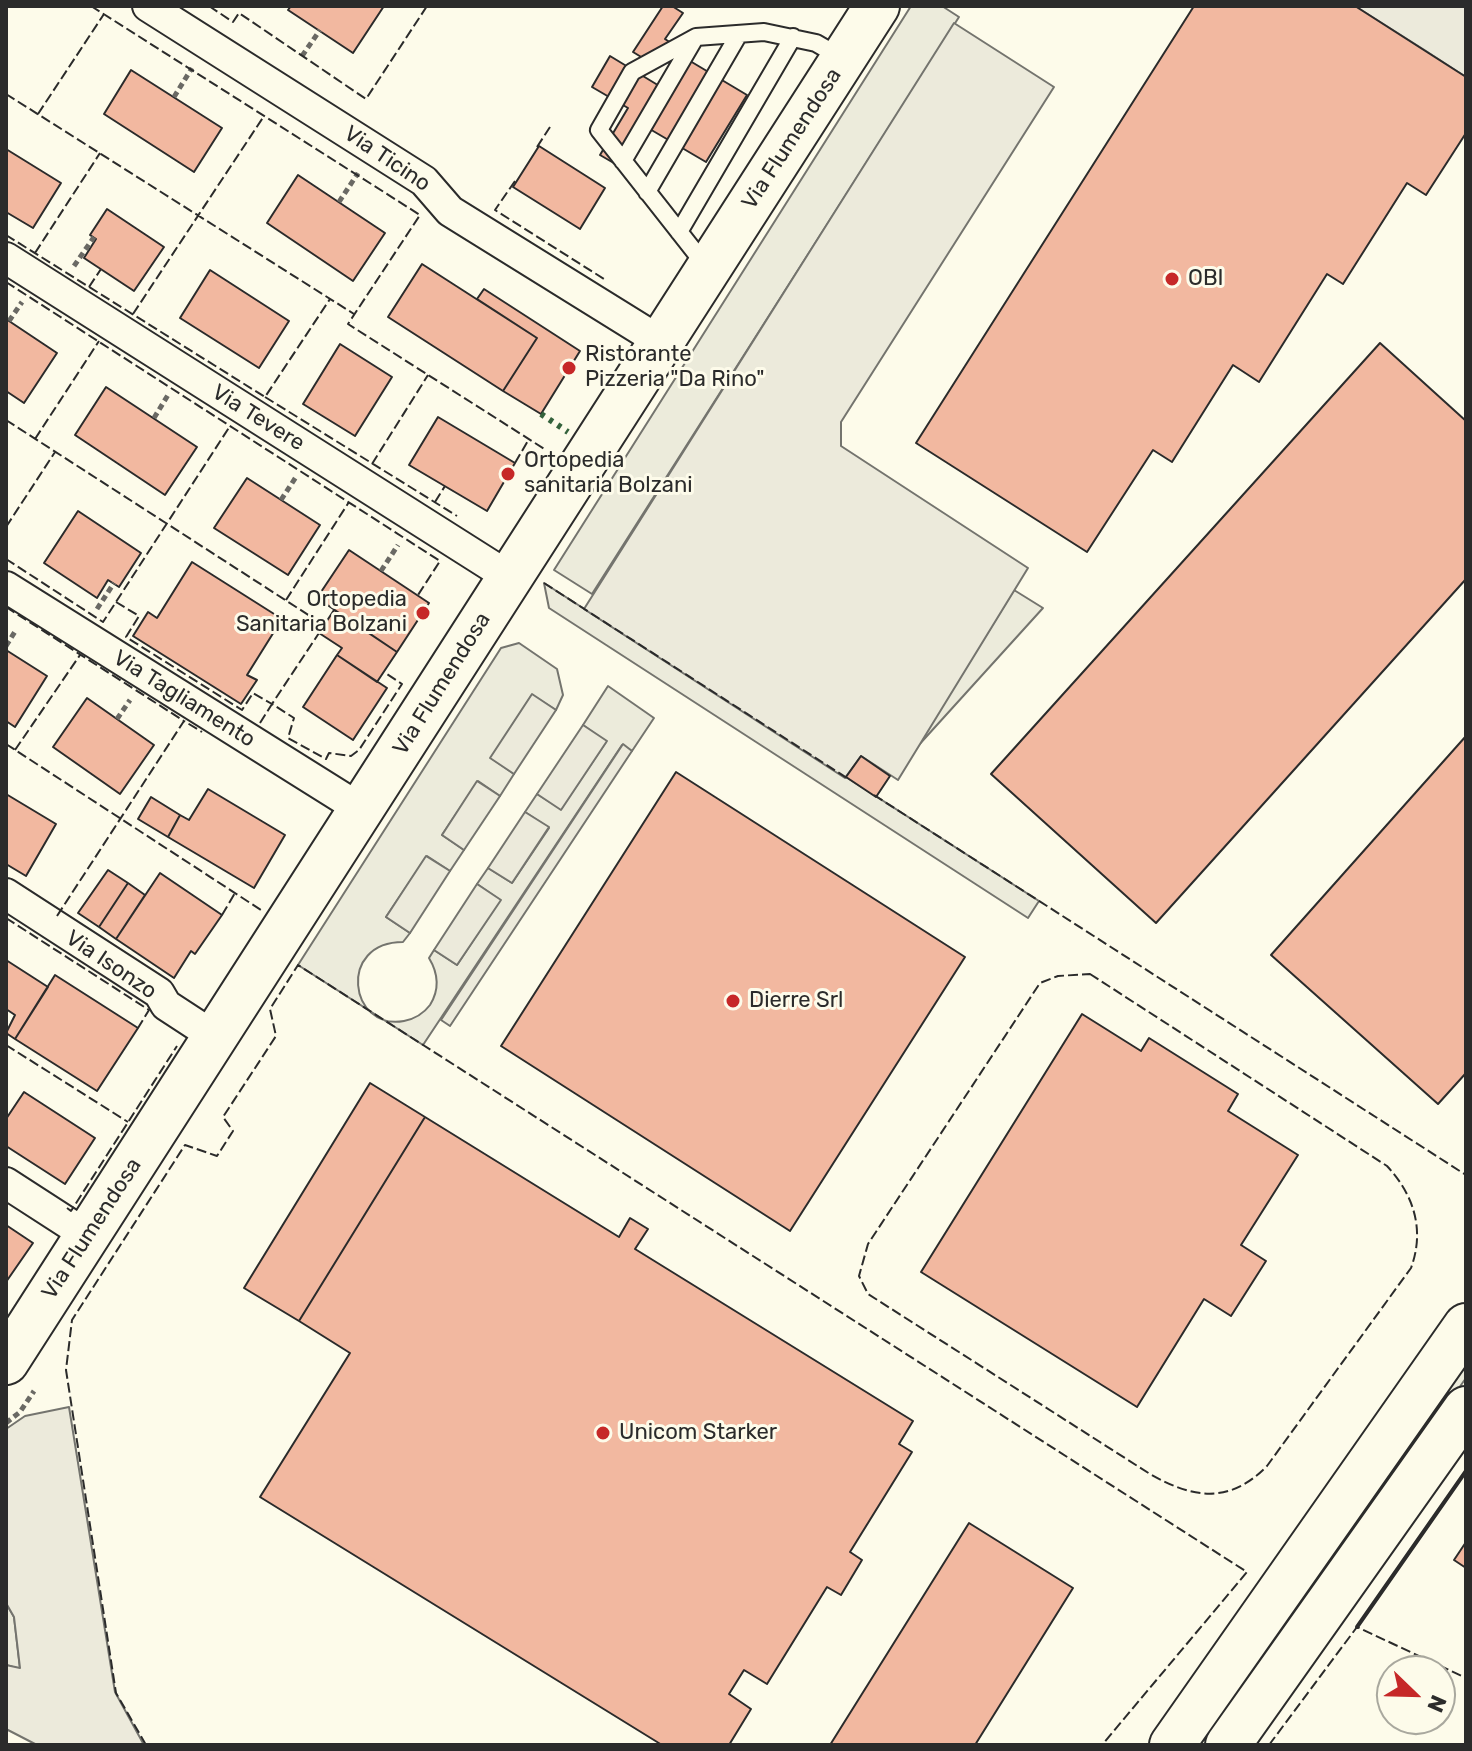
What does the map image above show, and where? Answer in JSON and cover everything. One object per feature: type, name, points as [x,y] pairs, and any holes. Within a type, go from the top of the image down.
[{"type":"street","name":"Via Ticino","points":[[148,6],[431,185],[450,211],[661,342]]},
{"type":"street","name":"Via Flumendosa","points":[[6,1362],[877,6]]},
{"type":"street","name":"Via Tevere","points":[[6,258],[509,577]]},
{"type":"street","name":"Via Tagliamento","points":[[6,587],[362,810]]},
{"type":"street","name":"Via Isonzo","points":[[6,894],[159,993],[166,1005],[215,1037]]},
{"type":"street","points":[[6,1183],[88,1236]]},
{"type":"street","points":[[1172,1745],[1466,1326]]},
{"type":"street","points":[[1228,1745],[1466,1409]]},
{"type":"lane","points":[[709,270],[599,130],[632,72],[696,37],[764,32],[816,43],[844,58]]},
{"type":"lane","points":[[647,192],[739,34]]},
{"type":"lane","points":[[623,161],[696,37]]},
{"type":"lane","points":[[679,232],[793,37]]},
{"type":"path","points":[[302,56],[320,30]]},
{"type":"path","points":[[174,97],[194,65]]},
{"type":"path","points":[[339,202],[360,170]]},
{"type":"path","points":[[69,274],[94,237]]},
{"type":"path","points":[[154,418],[172,388]]},
{"type":"path","points":[[281,500],[300,471]]},
{"type":"path","points":[[381,571],[403,537]]},
{"type":"path","points":[[93,615],[114,583]]},
{"type":"path","points":[[117,719],[137,690]]},
{"type":"shaded area","points":[[911,6],[942,6],[959,17],[592,594],[554,570]]},
{"type":"shaded area","points":[[1355,6],[1466,6],[1466,77],[1426,51]]},
{"type":"shaded area","points":[[954,23],[1054,87],[841,422],[841,446],[1028,568],[898,780],[861,756],[845,778],[584,609]]},
{"type":"shaded area","points":[[544,583],[1039,901],[1028,918],[549,608]]},
{"type":"shaded area","points":[[1014,590],[1043,608],[917,747]]},
{"type":"shaded area","points":[[519,643],[557,669],[563,695],[556,710],[532,695],[491,758],[514,774],[500,796],[478,781],[442,835],[464,850],[450,871],[427,856],[386,917],[410,933],[403,942],[382,946],[368,956],[360,970],[358,985],[362,1000],[370,1011],[298,965],[501,648]]},
{"type":"shaded area","points":[[608,686],[654,718],[632,751],[622,745],[423,1045],[381,1018],[408,1020],[430,1005],[436,987],[436,975],[429,958],[434,950],[457,965],[500,900],[477,884],[488,868],[512,883],[549,828],[525,812],[537,794],[561,809],[606,742],[583,725]]},
{"type":"shaded area","points":[[532,694],[556,710],[514,774],[490,758]]},
{"type":"shaded area","points":[[583,725],[607,741],[561,810],[537,794]]},
{"type":"shaded area","points":[[623,744],[632,751],[450,1026],[441,1020]]},
{"type":"shaded area","points":[[477,781],[500,796],[464,850],[442,835]]},
{"type":"shaded area","points":[[525,812],[549,827],[512,883],[488,868]]},
{"type":"shaded area","points":[[426,856],[450,871],[410,933],[386,917]]},
{"type":"shaded area","points":[[477,884],[501,900],[457,965],[434,950]]},
{"type":"shaded area","points":[[1466,1356],[1466,1378],[1206,1745],[1191,1745]]},
{"type":"shaded area","points":[[69,1407],[115,1692],[144,1745],[37,1745],[6,1729],[6,1665],[20,1668],[14,1617],[6,1603],[6,1429],[25,1416]]},
{"type":"shaded area","points":[[6,1603],[14,1617],[20,1669],[6,1665]]},
{"type":"building","points":[[291,6],[384,6],[353,53],[288,10]]},
{"type":"building","points":[[663,6],[672,6],[683,13],[665,39],[671,43],[656,66],[633,52]]},
{"type":"building","name":"OBI","points":[[1194,6],[1355,6],[1466,77],[1466,133],[1426,195],[1407,183],[1343,284],[1327,274],[1259,382],[1233,365],[1172,462],[1153,450],[1087,552],[916,443]]},
{"type":"building","points":[[680,55],[747,95],[706,162],[648,128],[624,169],[600,155],[628,108],[592,87],[610,56],[661,87]]},
{"type":"building","points":[[131,70],[222,128],[194,172],[104,114]]},
{"type":"building","points":[[539,146],[605,188],[580,229],[513,187]]},
{"type":"building","points":[[6,149],[61,183],[33,228],[6,212]]},
{"type":"building","points":[[298,175],[385,233],[353,281],[267,223]]},
{"type":"building","points":[[107,209],[164,247],[134,291],[84,258],[96,239],[90,235]]},
{"type":"building","points":[[422,264],[537,338],[503,391],[388,317]]},
{"type":"building","points":[[210,270],[289,321],[259,368],[180,318]]},
{"type":"building","points":[[484,289],[580,351],[541,414],[503,391],[537,338],[477,299]]},
{"type":"building","points":[[6,319],[57,353],[24,403],[6,391]]},
{"type":"building","points":[[1380,343],[1466,421],[1466,579],[1156,923],[991,774]]},
{"type":"building","points":[[340,344],[392,377],[355,436],[303,404]]},
{"type":"building","points":[[106,387],[197,447],[165,495],[75,435]]},
{"type":"building","points":[[438,417],[515,463],[487,511],[409,465]]},
{"type":"building","points":[[247,478],[320,525],[288,575],[214,528]]},
{"type":"building","points":[[78,511],[141,553],[119,587],[108,580],[97,598],[44,563]]},
{"type":"building","points":[[349,550],[429,603],[397,652],[317,598]]},
{"type":"building","points":[[192,562],[282,619],[247,675],[257,680],[241,704],[133,636],[148,612],[157,618]]},
{"type":"building","points":[[334,610],[397,652],[377,682],[337,655],[342,648],[319,633]]},
{"type":"building","points":[[6,650],[47,676],[15,727],[6,721]]},
{"type":"building","points":[[337,655],[387,688],[353,740],[303,707]]},
{"type":"building","points":[[87,698],[154,745],[120,794],[53,747]]},
{"type":"building","points":[[1466,736],[1466,1073],[1438,1104],[1271,955]]},
{"type":"building","points":[[861,756],[890,776],[876,797],[846,777]]},
{"type":"building","name":"Dierre Srl","points":[[676,772],[965,957],[790,1231],[501,1046]]},
{"type":"building","points":[[208,789],[285,835],[254,888],[168,837],[180,815],[189,820]]},
{"type":"building","points":[[6,794],[56,824],[26,876],[6,864]]},
{"type":"building","points":[[151,797],[180,815],[168,837],[138,819]]},
{"type":"building","points":[[108,870],[128,883],[99,927],[78,913]]},
{"type":"building","points":[[160,873],[222,915],[195,954],[191,951],[174,978],[116,939]]},
{"type":"building","points":[[128,883],[145,895],[116,939],[99,927]]},
{"type":"building","points":[[6,960],[48,987],[15,1039],[6,1033],[15,1015],[6,1009]]},
{"type":"building","points":[[55,975],[138,1028],[97,1091],[15,1039]]},
{"type":"building","points":[[1082,1014],[1141,1051],[1149,1038],[1238,1094],[1228,1111],[1298,1155],[1241,1245],[1266,1261],[1231,1316],[1204,1299],[1137,1407],[921,1272]]},
{"type":"building","points":[[370,1083],[425,1117],[299,1321],[244,1288]]},
{"type":"building","points":[[24,1092],[95,1138],[65,1184],[6,1146],[6,1119]]},
{"type":"building","name":"Unicom Starker","points":[[425,1117],[619,1237],[630,1218],[648,1229],[635,1249],[913,1421],[899,1444],[912,1452],[850,1552],[862,1560],[841,1595],[827,1587],[767,1684],[744,1670],[729,1694],[751,1709],[729,1745],[662,1745],[260,1497],[350,1353],[299,1321]]},
{"type":"building","points":[[6,1225],[33,1243],[6,1282]]},
{"type":"building","points":[[969,1523],[1073,1588],[975,1745],[830,1745]]},
{"type":"building","points":[[1466,1542],[1466,1568],[1454,1560]]},
{"type":"hedge","points":[[541,414],[568,432]]},
{"type":"fence","points":[[91,6],[420,215],[348,324],[546,450]]},
{"type":"fence","points":[[209,6],[233,22],[239,13],[366,99],[427,6]]},
{"type":"fence","points":[[38,114],[104,14]]},
{"type":"fence","points":[[6,94],[354,314]]},
{"type":"fence","points":[[133,314],[264,116]]},
{"type":"fence","points":[[537,147],[550,127]]},
{"type":"fence","points":[[35,253],[100,153]]},
{"type":"fence","points":[[515,181],[495,210],[604,279]]},
{"type":"fence","points":[[6,235],[265,397],[330,299]]},
{"type":"fence","points":[[89,287],[101,269]]},
{"type":"fence","points":[[6,282],[440,561],[418,595]]},
{"type":"fence","points":[[35,439],[99,341]]},
{"type":"fence","points":[[372,464],[428,375]]},
{"type":"fence","points":[[265,397],[457,516]]},
{"type":"fence","points":[[6,420],[324,625]]},
{"type":"fence","points":[[6,559],[103,622],[230,426]]},
{"type":"fence","points":[[515,463],[529,439]]},
{"type":"fence","points":[[6,527],[55,452]]},
{"type":"fence","points":[[435,502],[445,486]]},
{"type":"fence","points":[[286,600],[349,502]]},
{"type":"fence","points":[[544,583],[850,780]]},
{"type":"fence","points":[[116,602],[139,616],[126,637],[242,710],[253,693],[272,704],[319,633]]},
{"type":"fence","points":[[6,607],[184,721]]},
{"type":"fence","points":[[15,750],[80,655]]},
{"type":"fence","points":[[260,723],[272,704],[294,718],[288,738],[326,759],[329,753],[351,756],[359,750],[402,684],[384,672]]},
{"type":"fence","points":[[57,916],[184,721],[202,732]]},
{"type":"fence","points":[[6,744],[261,910]]},
{"type":"fence","points":[[874,795],[1466,1175]]},
{"type":"fence","points":[[222,915],[235,893]]},
{"type":"fence","points":[[6,918],[149,1010],[138,1028]]},
{"type":"fence","points":[[146,1745],[116,1693],[66,1370],[72,1320],[185,1145],[217,1156],[233,1131],[223,1117],[276,1036],[270,1009],[298,965],[1247,1572],[1102,1745]]},
{"type":"fence","points":[[1090,974],[1387,1166],[1404,1189],[1414,1214],[1417,1240],[1411,1268],[1267,1466],[1253,1479],[1224,1492],[1195,1492],[1150,1474],[868,1294],[859,1276],[868,1244],[1040,983],[1058,976],[1090,974]]},
{"type":"fence","points":[[6,1045],[128,1122]]},
{"type":"fence","points":[[67,1208],[71,1211],[177,1046]]},
{"type":"fence","points":[[1269,1745],[1357,1627],[1466,1678]]},
{"type":"wall","points":[[1357,1627],[1466,1471]]},
{"type":"place","name":"OBI","points":[[1172,279]]},
{"type":"place","name":"Ristorante Pizzeria \"Da Rino\"","points":[[569,368]]},
{"type":"place","name":"Ortopedia sanitaria Bolzani","points":[[508,474]]},
{"type":"place","name":"Ortopedia Sanitaria Bolzani","points":[[423,613]]},
{"type":"place","name":"Dierre Srl","points":[[733,1001]]},
{"type":"place","name":"Unicom Starker","points":[[603,1433]]}]
